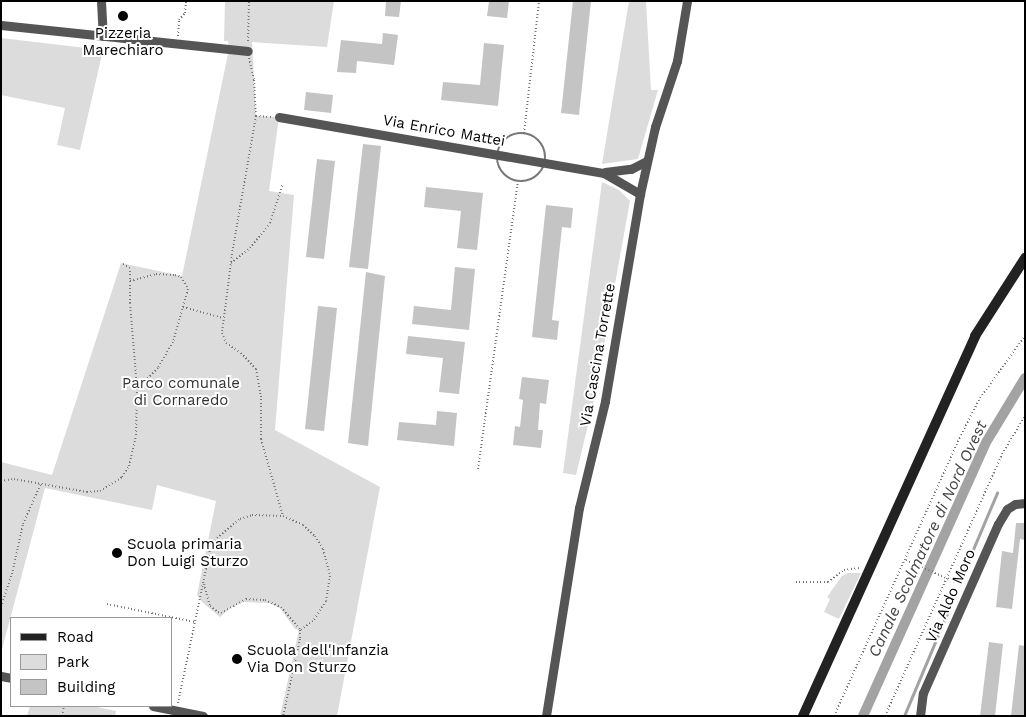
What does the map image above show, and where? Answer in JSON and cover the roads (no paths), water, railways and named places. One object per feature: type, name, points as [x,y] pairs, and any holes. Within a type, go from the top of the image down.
[{"type":"main road","points":[[803,716],[975,336],[1025,258]]},
{"type":"street","points":[[101,1],[102,36]]},
{"type":"street","name":"Via Cascina Torrette","points":[[546,716],[579,508],[604,402],[640,194],[655,127],[676,61],[687,1]]},
{"type":"street","points":[[1,25],[248,51]]},
{"type":"street","name":"Via Enrico Mattei","points":[[279,117],[604,172],[632,169],[647,161]]},
{"type":"street","name":"Via Enrico Mattei","points":[[604,172],[640,194]]},
{"type":"street","name":"Via Aldo Moro","points":[[920,716],[923,693],[975,575],[1007,509],[1014,504],[1025,503]]},
{"type":"street","points":[[159,707],[203,716]]},
{"type":"waterway","name":"Canale Scolmatore di Nord Ovest","points":[[863,716],[985,444],[1025,378]]},
{"type":"waterway","points":[[963,573],[997,493]]},
{"type":"waterway","points":[[904,716],[956,592]]},
{"type":"place","name":"Pizzeria Marechiaro","points":[[123,16]]},
{"type":"place","name":"Scuola primaria Don Luigi Sturzo","points":[[117,553]]},
{"type":"place","name":"Scuola dell'Infanzia Via Don Sturzo","points":[[237,659]]},
{"type":"park label","name":"Parco comunale di Cornaredo","points":[[181,392]]}]
